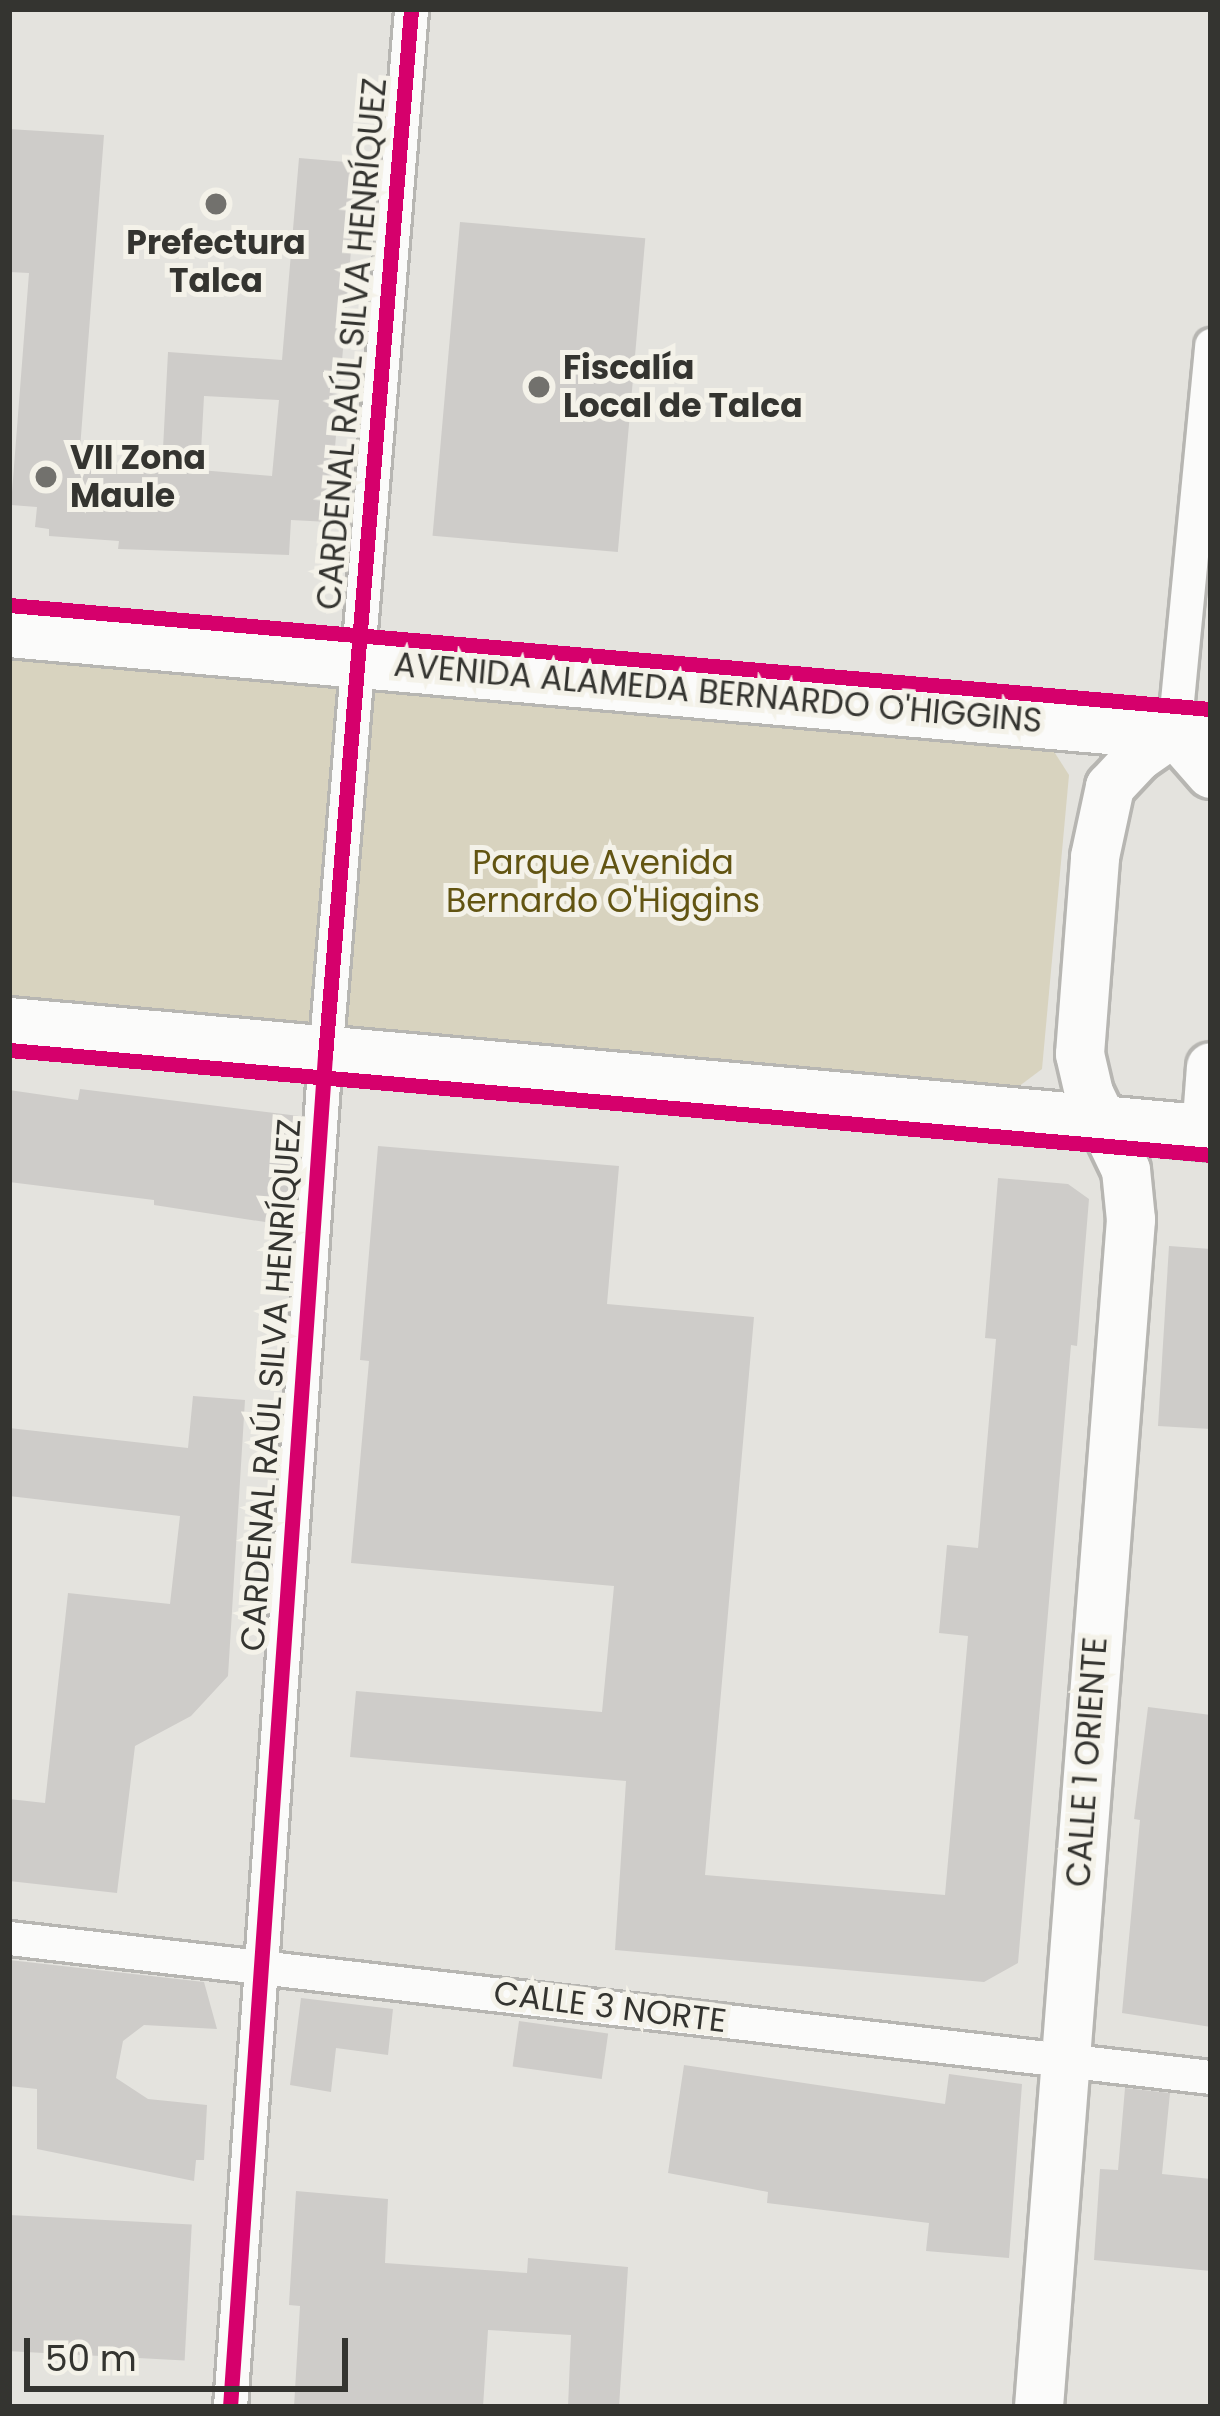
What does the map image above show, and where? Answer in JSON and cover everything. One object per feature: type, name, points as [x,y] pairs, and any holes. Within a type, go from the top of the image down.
[{"type":"main road","name":"AVENIDA ALAMEDA BERNARDO O'HIGGINS","points":[[9,630],[1192,734]]},
{"type":"main road","points":[[1192,734],[1211,773]]},
{"type":"main road","name":"CALLE 1 ORIENTE","points":[[1039,2407],[1131,1220],[1126,1170],[1079,1054],[1100,823],[1109,787],[1123,769],[1192,734]]},
{"type":"main road","points":[[9,1025],[1209,1133],[1211,1067]]},
{"type":"street","name":"CARDENAL RAÚL SILVA HENRÍQUEZ","points":[[230,2407],[326,1056],[411,9]]},
{"type":"street","points":[[1192,734],[1211,345]]},
{"type":"street","name":"CALLE 3 NORTE","points":[[9,1938],[1211,2077]]},
{"type":"green space","name":"Parque Avenida Bernardo O'Higgins","points":[[9,656],[1053,750],[1069,775],[1042,1069],[1006,1096],[9,1006]]},
{"type":"building","points":[[9,129],[104,135],[79,462],[162,468],[168,352],[282,360],[299,158],[358,163],[329,522],[291,520],[289,555],[118,549],[119,541],[49,536],[49,529],[35,527],[37,507],[11,505],[29,273],[9,272]],"holes":[[[204,396],[279,400],[272,476],[200,470]]]},
{"type":"building","name":"Fiscalía Local de Talca","points":[[460,222],[645,238],[618,552],[433,536]]},
{"type":"building","points":[[80,1089],[299,1116],[291,1226],[154,1205],[154,1200],[9,1182],[9,1090],[78,1100]]},
{"type":"building","points":[[378,1146],[619,1166],[607,1304],[754,1317],[705,1875],[945,1895],[968,1636],[939,1633],[947,1545],[978,1548],[996,1339],[985,1338],[998,1178],[1068,1184],[1089,1199],[1077,1346],[1071,1345],[1018,1963],[984,1982],[615,1950],[626,1781],[350,1757],[356,1691],[602,1712],[614,1586],[351,1563],[369,1361],[360,1360]]},
{"type":"building","points":[[1169,1246],[1211,1249],[1211,1429],[1158,1426]]},
{"type":"building","points":[[193,1396],[245,1400],[228,1676],[191,1716],[135,1746],[117,1893],[9,1881],[9,1799],[45,1803],[68,1593],[170,1604],[180,1516],[9,1496],[9,1428],[188,1448]]},
{"type":"building","points":[[1148,1707],[1211,1715],[1211,2027],[1122,2013],[1140,1820],[1134,1819]]},
{"type":"building","points":[[9,1960],[204,1982],[217,2029],[144,2025],[123,2041],[116,2078],[148,2099],[207,2105],[204,2160],[196,2160],[194,2181],[37,2149],[37,2089],[9,2086]]},
{"type":"building","points":[[301,1998],[393,2009],[388,2055],[336,2048],[331,2092],[290,2085]]},
{"type":"building","points":[[519,2021],[608,2034],[602,2079],[513,2067]]},
{"type":"building","points":[[684,2065],[945,2104],[949,2074],[1022,2084],[1009,2258],[926,2251],[929,2223],[767,2203],[768,2192],[668,2173]]},
{"type":"building","points":[[1125,2088],[1170,2093],[1162,2174],[1211,2179],[1211,2271],[1094,2260],[1100,2169],[1118,2170]]},
{"type":"building","points":[[296,2191],[388,2199],[385,2263],[527,2273],[528,2258],[628,2267],[619,2407],[568,2407],[571,2335],[488,2330],[483,2407],[294,2407],[300,2306],[289,2305]]},
{"type":"building","points":[[9,2215],[192,2225],[185,2360],[9,2351]]},
{"type":"cycle path","points":[[230,2407],[325,1056],[411,9]]},
{"type":"cycle path","points":[[9,605],[1211,709]]},
{"type":"cycle path","points":[[9,1050],[1211,1155]]},
{"type":"place","name":"Prefectura Talca","points":[[216,204]]},
{"type":"place","name":"Fiscalía Local de Talca","points":[[539,387]]},
{"type":"place","name":"VII Zona Maule","points":[[46,477]]}]
